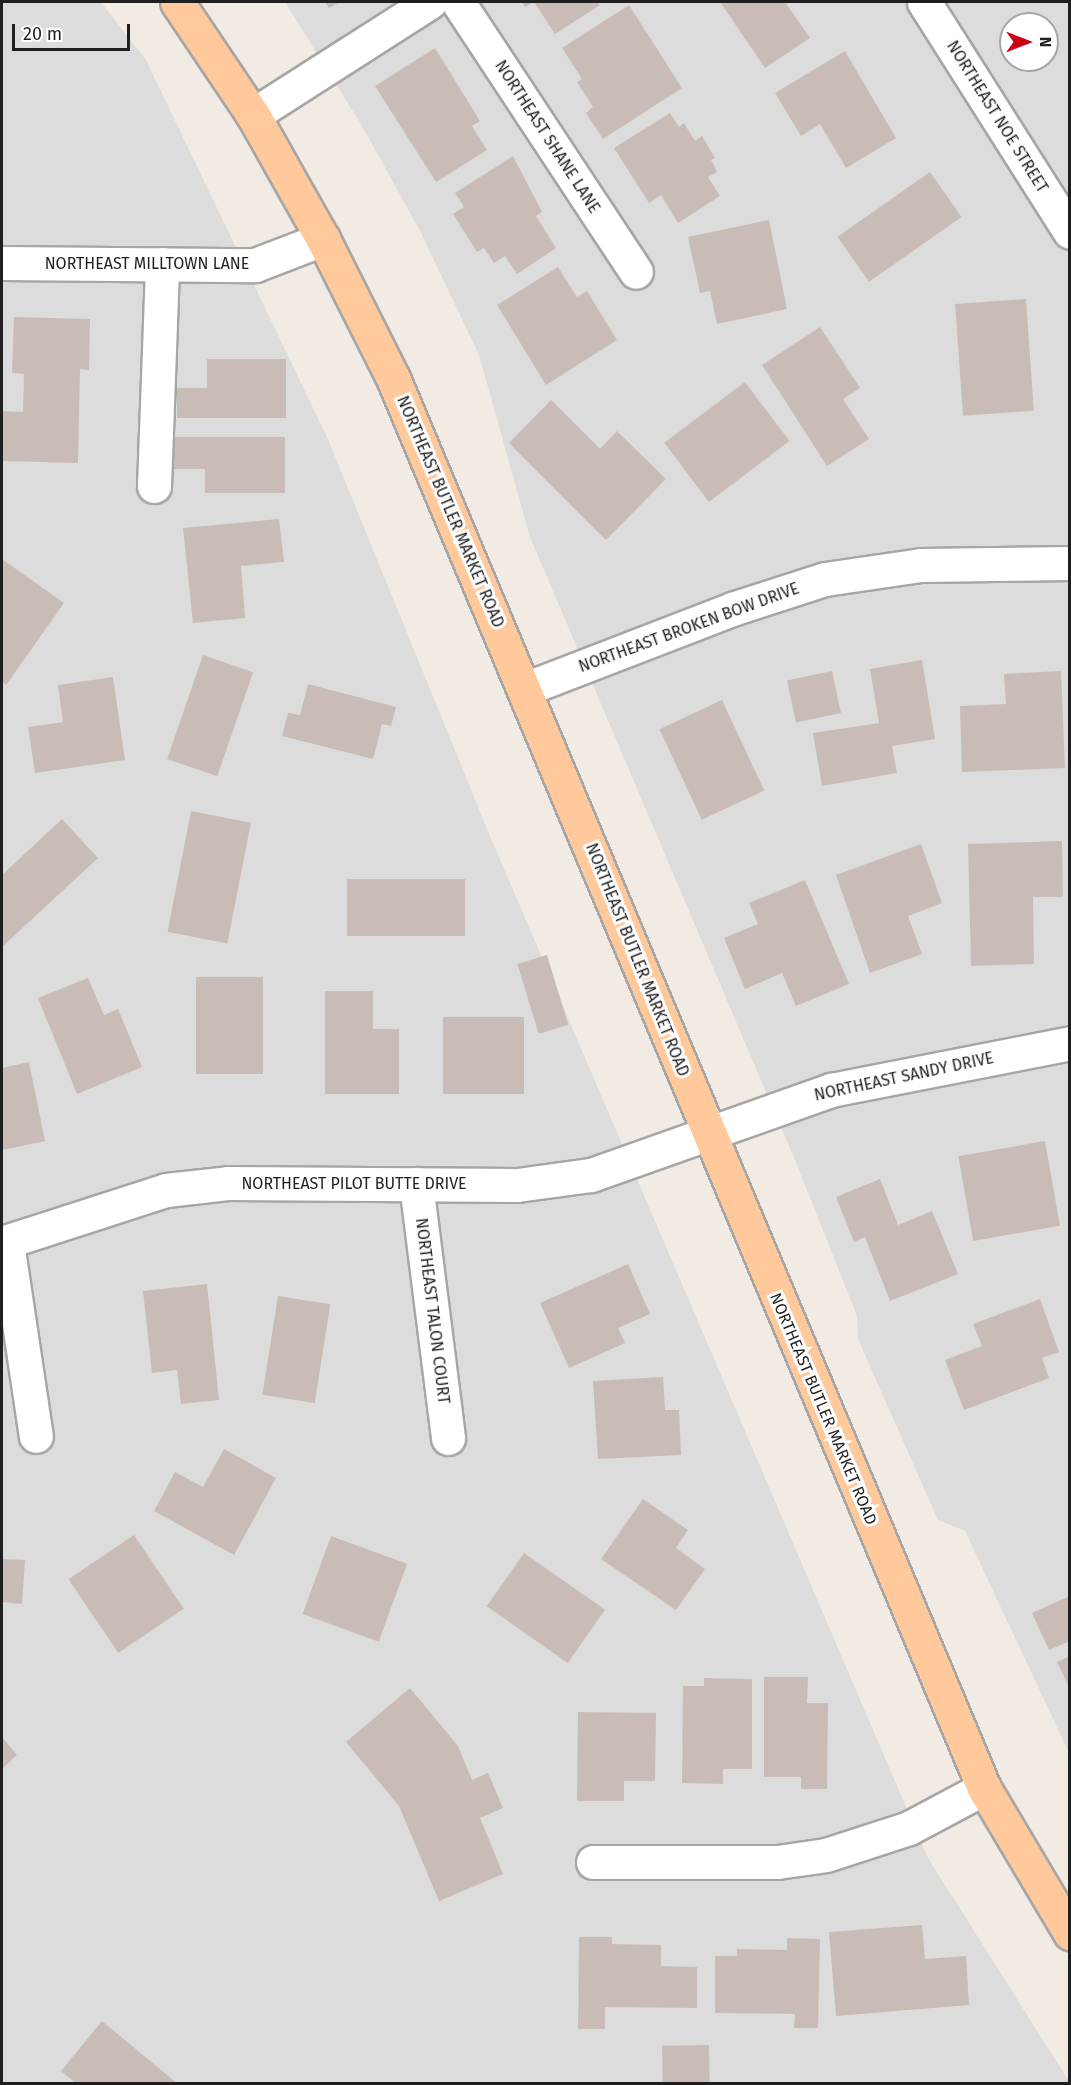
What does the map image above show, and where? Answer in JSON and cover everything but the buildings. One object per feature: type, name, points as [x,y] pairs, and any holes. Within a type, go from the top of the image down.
[{"type":"main road","name":"NORTHEAST BUTLER MARKET ROAD","points":[[177,2],[253,115],[323,239],[393,378],[984,1788],[1070,1933]]},
{"type":"street","points":[[253,115],[430,2]]},
{"type":"street","name":"NORTHEAST SHANE LANE","points":[[458,2],[636,272]]},
{"type":"street","name":"NORTHEAST NOE STREET","points":[[924,2],[1070,232]]},
{"type":"street","name":"NORTHEAST MILLTOWN LANE","points":[[2,263],[255,265],[323,239]]},
{"type":"street","points":[[154,486],[162,264]]},
{"type":"street","name":"NORTHEAST BROKEN BOW DRIVE","points":[[525,689],[732,609],[825,579],[921,565],[1070,563]]},
{"type":"street","name":"NORTHEAST SANDY DRIVE","points":[[708,1133],[831,1090],[1070,1043]]},
{"type":"street","name":"NORTHEAST PILOT BUTTE DRIVE","points":[[4,1243],[166,1190],[228,1183],[517,1185],[591,1175],[708,1133]]},
{"type":"street","name":"NORTHEAST TALON COURT","points":[[416,1184],[448,1438]]},
{"type":"street","points":[[4,1243],[36,1436]]},
{"type":"street","points":[[593,1862],[777,1862],[826,1855],[909,1828],[984,1788]]},
{"type":"shaded area","points":[[2,2],[101,2],[146,60],[327,437],[490,836],[928,1858],[1070,2083],[2,2084]]},
{"type":"shaded area","points":[[285,2],[1069,2],[1069,1753],[965,1531],[938,1520],[858,1339],[857,1316],[797,1165],[530,537],[479,355],[420,231],[362,126]]}]
